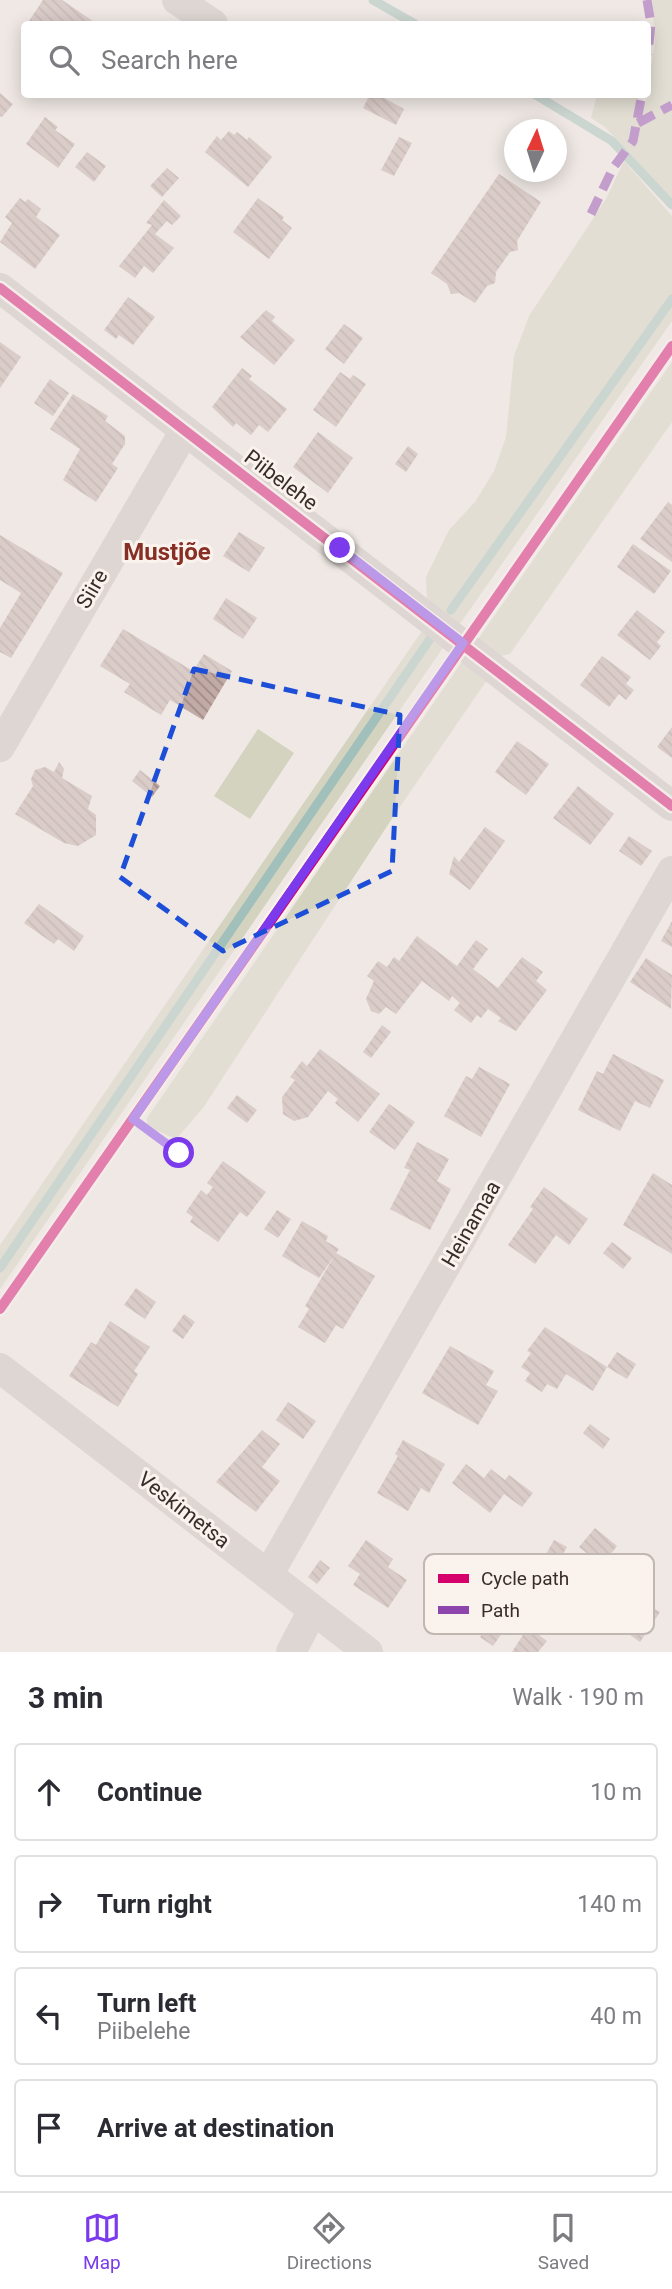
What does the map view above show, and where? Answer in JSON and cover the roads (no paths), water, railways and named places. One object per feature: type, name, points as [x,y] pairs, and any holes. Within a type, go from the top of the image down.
[{"type":"street","points":[[177,0],[208,21]]},
{"type":"street","name":"Piibelehe","points":[[0,288],[672,806]]},
{"type":"street","name":"Siire","points":[[0,747],[184,432]]},
{"type":"street","name":"Heinamaa","points":[[268,1576],[672,871]]},
{"type":"street","name":"Veskimetsa","points":[[0,1368],[368,1652]]},
{"type":"street","points":[[290,1652],[313,1610]]},
{"type":"waterway","points":[[373,0],[410,21]]},
{"type":"waterway","points":[[541,98],[612,141],[672,205]]},
{"type":"waterway","points":[[451,610],[672,299]]},
{"type":"waterway","points":[[0,1268],[430,639]]},
{"type":"district","name":"Mustjõe","points":[[167,552]]}]
